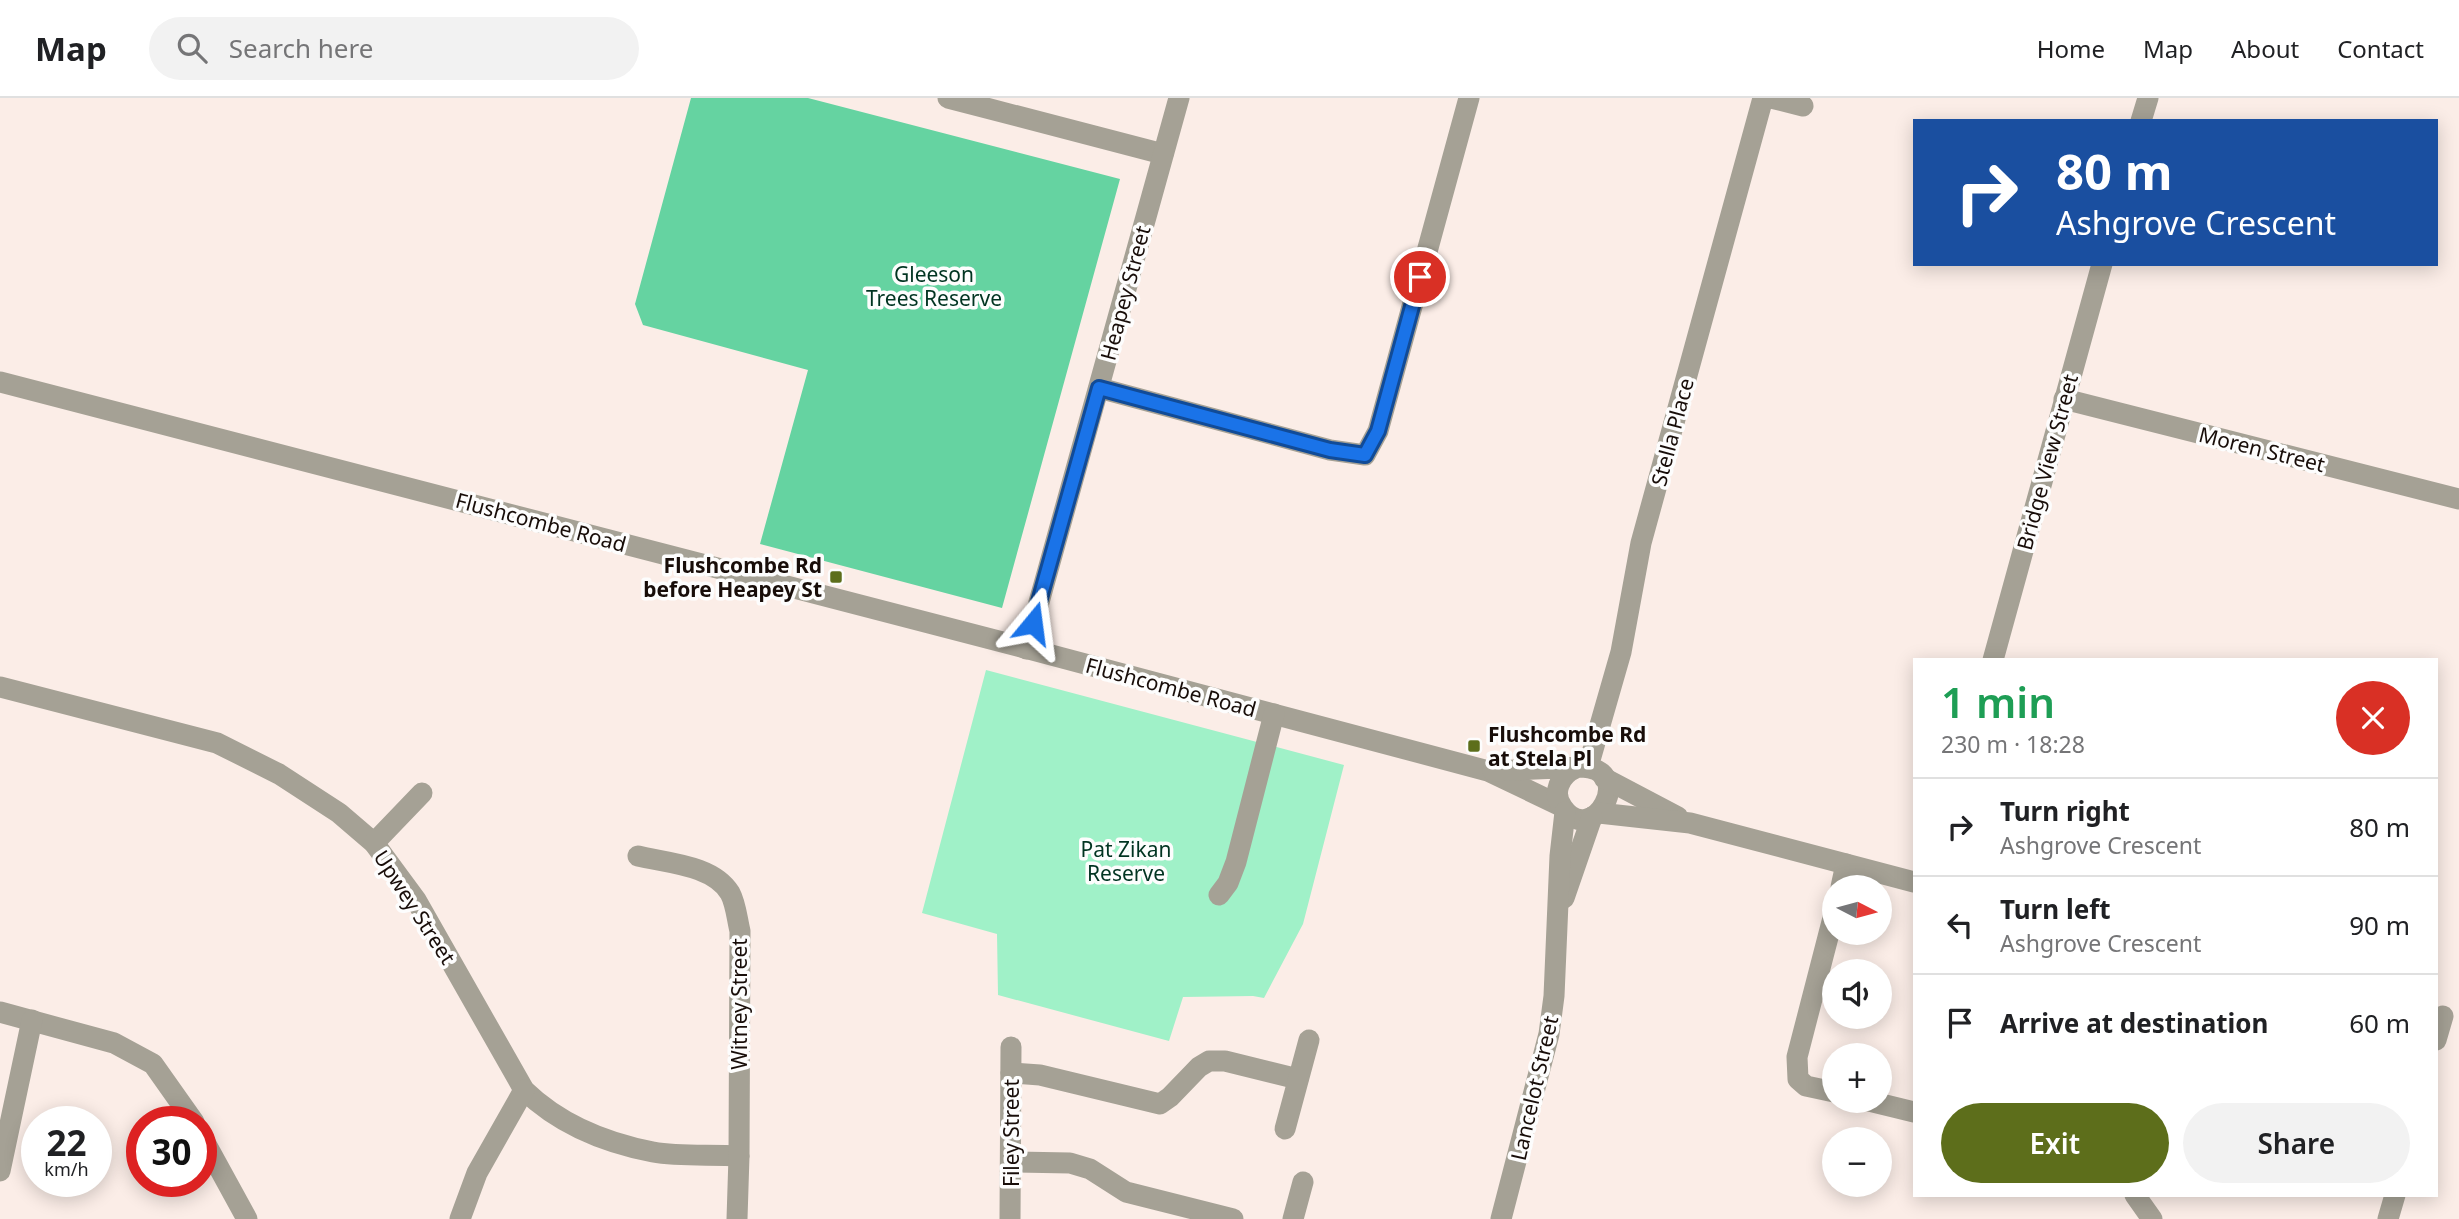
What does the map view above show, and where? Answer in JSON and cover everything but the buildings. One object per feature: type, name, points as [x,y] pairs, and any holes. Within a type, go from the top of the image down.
[{"type":"street","points":[[948,98],[1163,155]]},
{"type":"street","name":"Heapey Street","points":[[1026,649],[1179,98]]},
{"type":"street","points":[[1099,388],[1330,450],[1365,455],[1378,431],[1469,98]]},
{"type":"street","name":"Stella Place","points":[[1589,771],[1621,652],[1641,543],[1763,98]]},
{"type":"street","points":[[1771,98],[1803,106]]},
{"type":"street","points":[[2142,119],[2148,98]]},
{"type":"street","name":"Bridge View Street","points":[[1994,658],[2101,266]]},
{"type":"street","name":"Flushcombe Road","points":[[0,382],[1488,771],[1578,818],[1596,815],[1689,822],[1913,882]]},
{"type":"street","name":"Moren Street","points":[[2064,399],[2459,499]]},
{"type":"street","name":"Upwey Street","points":[[0,687],[217,743],[279,774],[339,813],[374,843],[416,900],[524,1090],[542,1107],[585,1132],[654,1152],[739,1156]]},
{"type":"street","points":[[1219,895],[1228,883],[1236,862],[1274,714]]},
{"type":"street","name":"Flushcombe Road","points":[[1488,771],[1589,771],[1689,822]]},
{"type":"street","name":"Lancelot Street","points":[[1504,1218],[1549,1034],[1554,996],[1563,809],[1558,799],[1559,783],[1569,771],[1589,771],[1609,793],[1608,800],[1596,815],[1558,913]]},
{"type":"street","points":[[374,843],[422,793]]},
{"type":"street","name":"Witney Street","points":[[638,856],[699,870],[723,883],[734,903],[740,931],[737,1219]]},
{"type":"street","points":[[1844,875],[1846,864]]},
{"type":"street","points":[[1822,1089],[1806,1086],[1798,1079],[1796,1069],[1826,945]]},
{"type":"street","points":[[0,1012],[114,1043],[153,1064],[183,1106]]},
{"type":"street","points":[[2438,1035],[2446,1017]]},
{"type":"street","points":[[0,1171],[32,1020]]},
{"type":"street","points":[[1285,1129],[1308,1040]]},
{"type":"street","name":"Filey Street","points":[[1010,1219],[1011,1047]]},
{"type":"street","points":[[1011,1073],[1040,1075],[1160,1104],[1209,1061],[1226,1061],[1298,1079]]},
{"type":"street","points":[[460,1219],[477,1173],[524,1090]]},
{"type":"street","points":[[1892,1107],[1913,1112]]},
{"type":"street","points":[[1011,1162],[1070,1163],[1098,1173],[1126,1192],[1233,1219]]},
{"type":"street","points":[[217,1164],[247,1219]]},
{"type":"street","points":[[1293,1219],[1303,1182]]},
{"type":"street","points":[[2136,1197],[2152,1219]]},
{"type":"street","points":[[2388,1219],[2394,1197]]},
{"type":"green space","name":"Gleeson Trees Reserve","points":[[691,98],[808,98],[1120,179],[1002,608],[760,544],[808,370],[643,325],[635,304]]},
{"type":"green space","name":"Pat Zikan Reserve","points":[[986,670],[1344,765],[1303,924],[1264,998],[1183,997],[1169,1041],[998,995],[997,934],[922,913]]},
{"type":"place","name":"Flushcombe Rd before Heapey St","points":[[836,577]]},
{"type":"place","name":"Flushcombe Rd at Stela Pl","points":[[1474,746]]},
{"type":"route","points":[[1033,623],[1099,388],[1330,450],[1365,455],[1378,431],[1420,277]]}]
